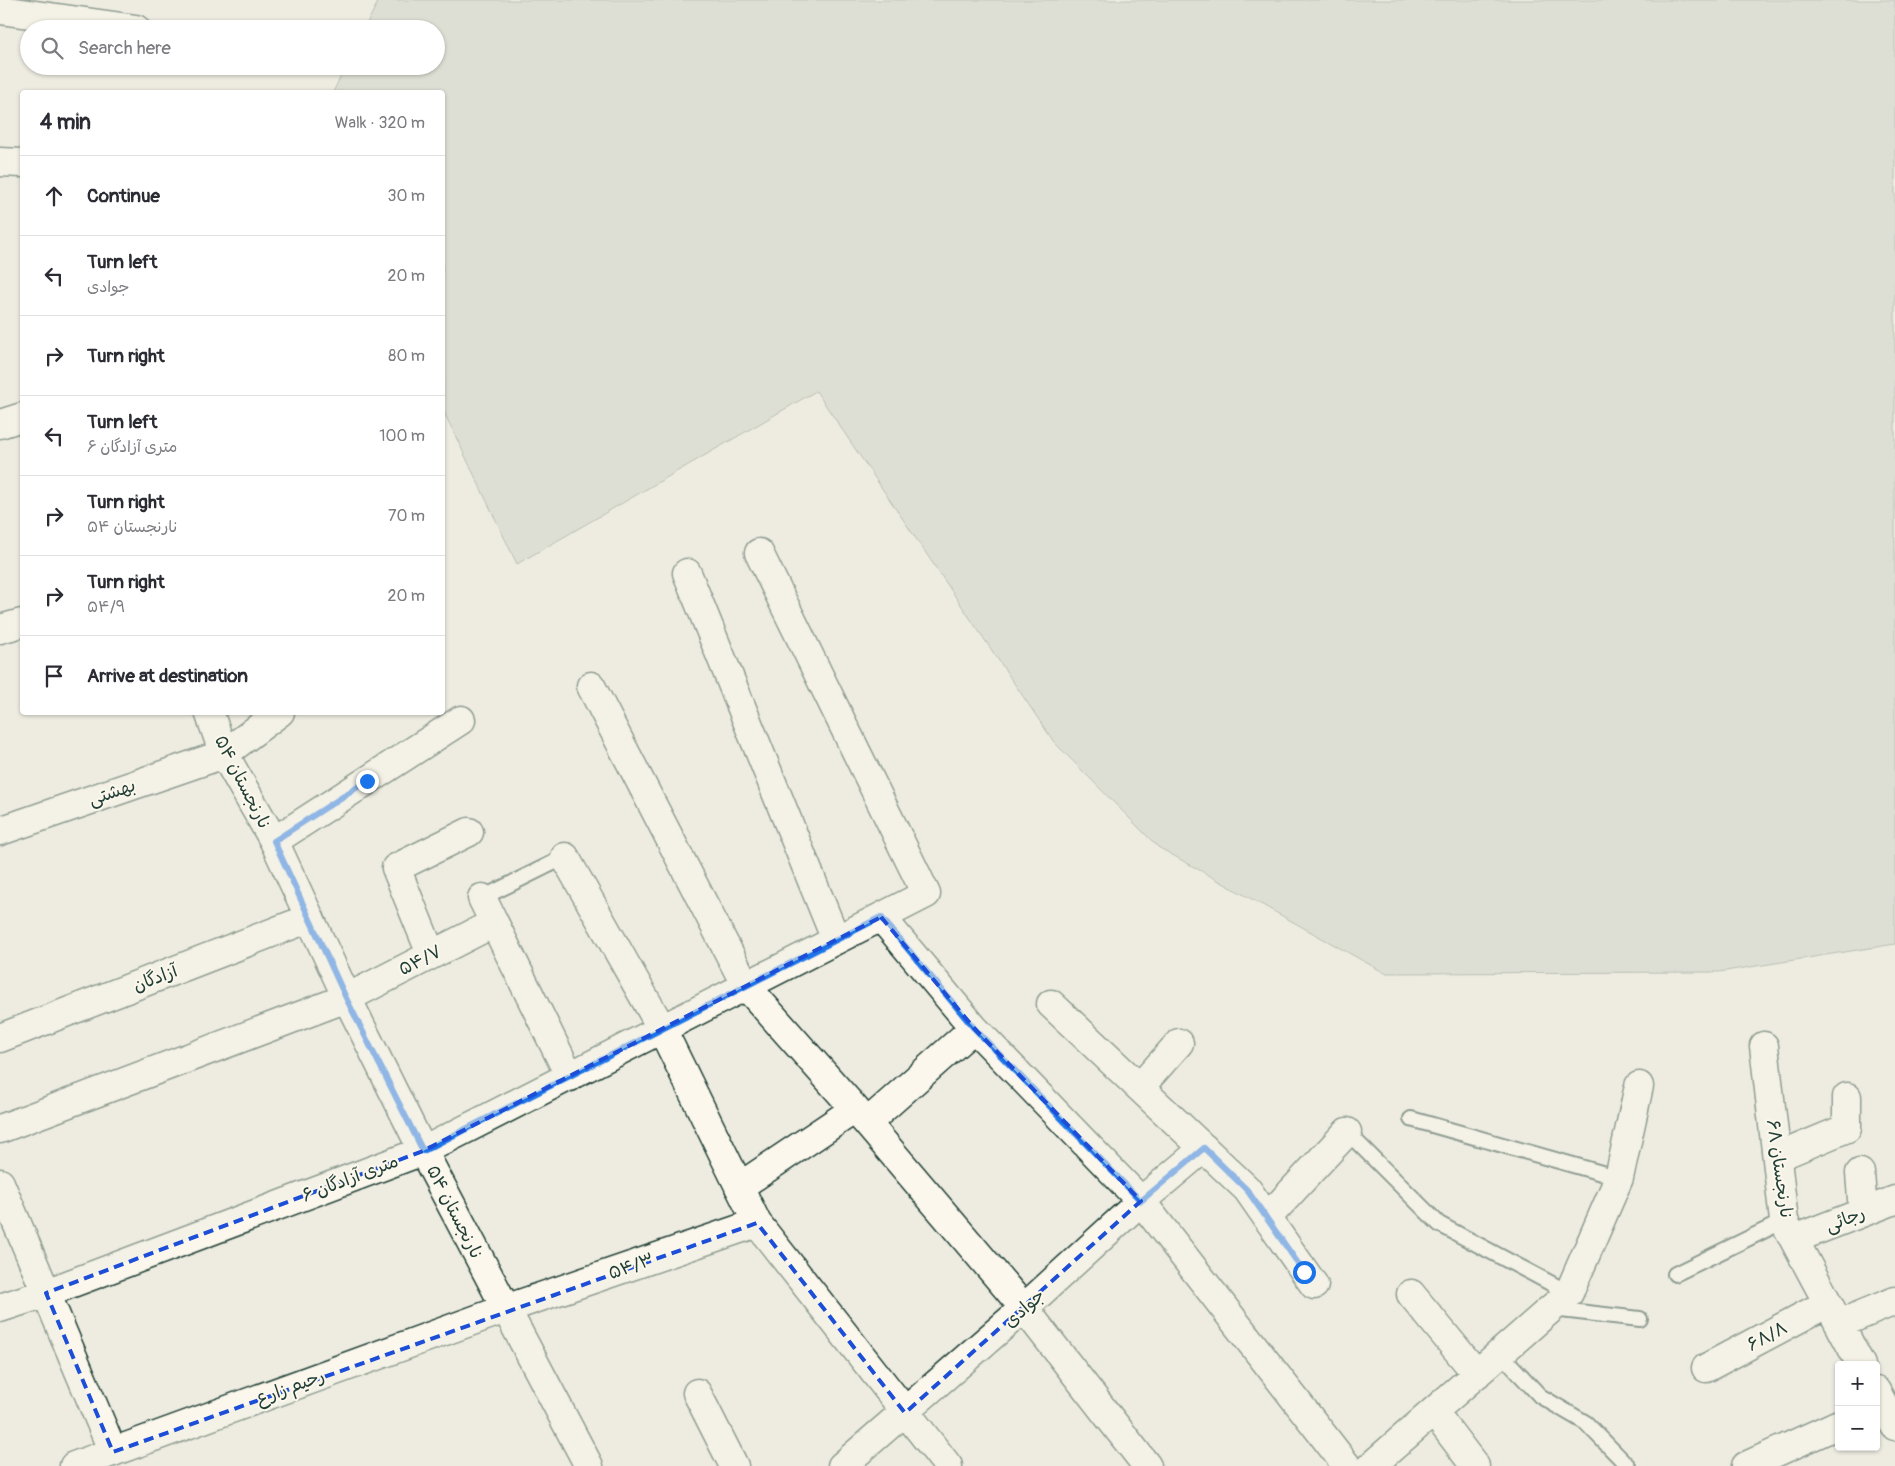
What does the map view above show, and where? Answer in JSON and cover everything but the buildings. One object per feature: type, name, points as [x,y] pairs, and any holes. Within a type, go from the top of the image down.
[{"type":"street","points":[[0,10],[52,8],[100,20]]},
{"type":"street","points":[[0,162],[20,163]]},
{"type":"street","points":[[0,424],[20,417]]},
{"type":"street","name":"۶ متری آزادگان","points":[[0,1308],[46,1293],[423,1151],[926,894],[758,553]]},
{"type":"street","points":[[687,574],[836,940]]},
{"type":"street","points":[[0,629],[20,624]]},
{"type":"street","points":[[591,686],[746,986],[861,1116],[1024,1308],[1147,1466]]},
{"type":"street","name":"نارنجستان ۵۴","points":[[210,715],[224,754],[274,841],[346,998],[423,1151],[589,1466]]},
{"type":"street","name":"بهشتی","points":[[0,831],[224,754],[276,715]]},
{"type":"street","points":[[274,841],[461,720]]},
{"type":"street","points":[[431,954],[396,868],[469,832]]},
{"type":"street","points":[[565,857],[662,1030],[757,1223],[948,1466]]},
{"type":"street","points":[[482,898],[570,1077]]},
{"type":"street","points":[[881,917],[974,1028],[1141,1201],[1347,1466]]},
{"type":"street","name":"آزادگان","points":[[0,1038],[310,918]]},
{"type":"street","name":"۵۴/۷","points":[[0,1129],[346,998],[494,923]]},
{"type":"street","points":[[1051,1004],[1247,1190],[1314,1285]]},
{"type":"street","points":[[739,1187],[861,1116],[974,1028]]},
{"type":"street","points":[[1140,1087],[1179,1043]]},
{"type":"street","name":"نارنجستان ۶۸","points":[[1764,1046],[1777,1157],[1789,1230],[1860,1361]]},
{"type":"street","points":[[1371,1466],[1560,1301],[1619,1178],[1639,1086]]},
{"type":"street","points":[[1777,1157],[1847,1128],[1847,1097]]},
{"type":"street","points":[[1267,1218],[1347,1132]]},
{"type":"street","name":"جوادی","points":[[842,1466],[1024,1308],[1141,1201],[1204,1148]]},
{"type":"street","points":[[1860,1173],[1864,1212]]},
{"type":"street","points":[[0,1183],[7,1220],[46,1293],[113,1452]]},
{"type":"street","name":"رجائی","points":[[1789,1230],[1864,1212],[1895,1200]]},
{"type":"street","name":"۵۴/۳","points":[[505,1309],[757,1223]]},
{"type":"street","points":[[1411,1294],[1477,1374]]},
{"type":"street","name":"۶۸/۸","points":[[1706,1368],[1834,1314],[1895,1301]]},
{"type":"street","name":"رحیم زارع","points":[[74,1466],[505,1309]]},
{"type":"street","points":[[697,1393],[734,1466]]},
{"type":"street","points":[[1434,1412],[1475,1466]]},
{"type":"street","points":[[1746,1466],[1835,1426]]},
{"type":"lane","points":[[482,898],[565,857]]},
{"type":"lane","points":[[1411,1119],[1619,1178]]},
{"type":"lane","points":[[1347,1132],[1439,1224],[1560,1301],[1640,1319]]},
{"type":"lane","points":[[1675,1274],[1789,1230]]},
{"type":"lane","points":[[1500,1354],[1540,1396],[1586,1423],[1628,1466]]},
{"type":"highlighted area","points":[[881,917],[974,1028],[1141,1201],[905,1413],[757,1223],[113,1452],[46,1293],[423,1151]]},
{"type":"shaded area","points":[[379,0],[1895,0],[1895,944],[1719,972],[1385,973],[1158,847],[1054,742],[816,391],[517,564],[445,414],[445,90],[334,90],[342,75],[445,75],[445,20],[369,20]]},
{"type":"route","points":[[367,781],[274,841],[346,998],[423,1151],[881,917],[974,1028],[1141,1201],[1204,1148],[1247,1190],[1304,1272]]}]
